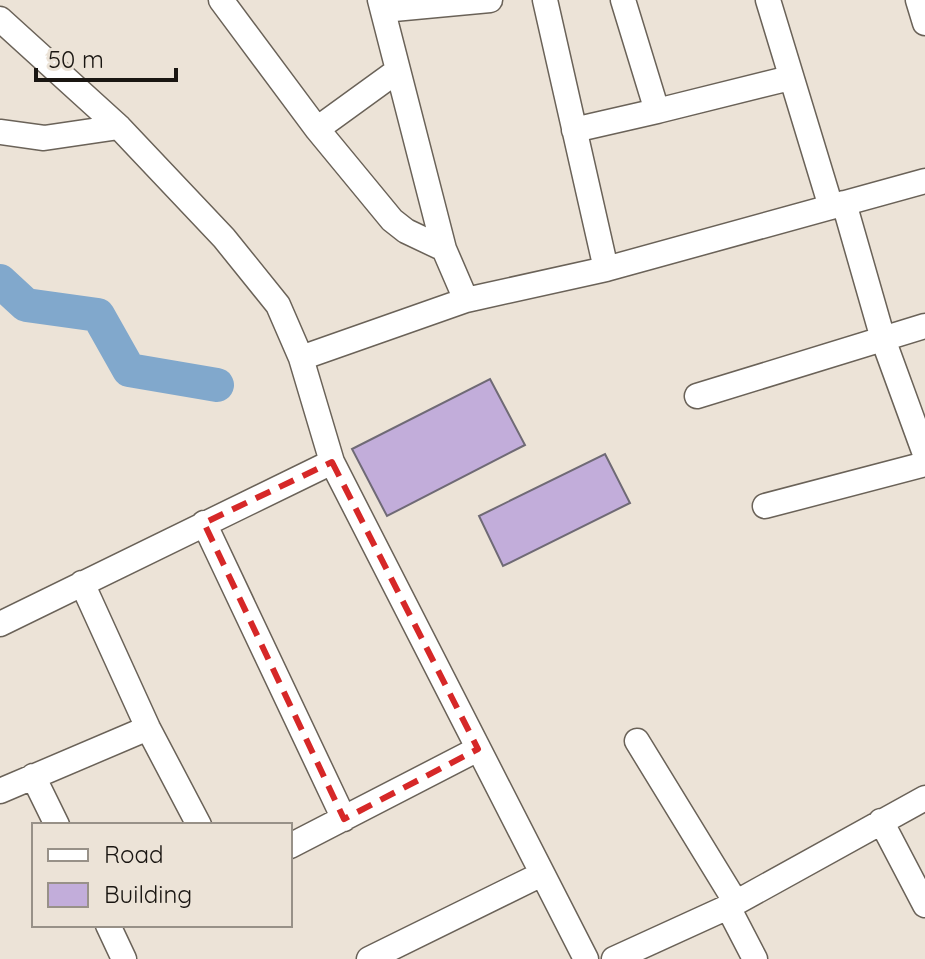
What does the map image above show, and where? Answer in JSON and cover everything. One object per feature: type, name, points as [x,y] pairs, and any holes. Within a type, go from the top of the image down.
[{"type":"street","points":[[221,0],[317,129],[392,220],[406,231],[444,249]]},
{"type":"street","points":[[466,300],[444,249],[381,5],[490,0]]},
{"type":"street","points":[[545,0],[606,269]]},
{"type":"street","points":[[623,0],[657,111]]},
{"type":"street","points":[[768,0],[790,78],[925,454]]},
{"type":"street","points":[[918,0],[925,23]]},
{"type":"street","points":[[0,19],[119,127],[251,269],[278,305],[301,358],[332,462],[586,959]]},
{"type":"street","points":[[317,129],[397,71]]},
{"type":"street","points":[[574,130],[790,78]]},
{"type":"street","points":[[0,132],[44,138],[119,127]]},
{"type":"street","points":[[301,358],[466,300],[606,269],[925,181]]},
{"type":"street","points":[[697,396],[925,326]]},
{"type":"street","points":[[0,624],[332,462]]},
{"type":"street","points":[[765,506],[925,464]]},
{"type":"street","points":[[204,523],[344,819]]},
{"type":"street","points":[[82,583],[148,728],[198,823]]},
{"type":"street","points":[[0,791],[148,728]]},
{"type":"street","points":[[637,741],[731,904],[755,959]]},
{"type":"street","points":[[292,845],[478,749]]},
{"type":"street","points":[[33,776],[56,823]]},
{"type":"street","points":[[614,959],[731,904],[925,798]]},
{"type":"street","points":[[881,821],[925,905]]},
{"type":"street","points":[[369,959],[542,874]]},
{"type":"street","points":[[117,928],[124,959]]},
{"type":"highlighted area","points":[[332,462],[478,749],[344,819],[204,523]]},
{"type":"building","points":[[490,379],[525,445],[387,516],[352,449]]},
{"type":"building","points":[[605,454],[630,503],[503,566],[479,516]]},
{"type":"waterway","points":[[0,281],[26,305],[98,315],[129,370],[217,385]]}]
